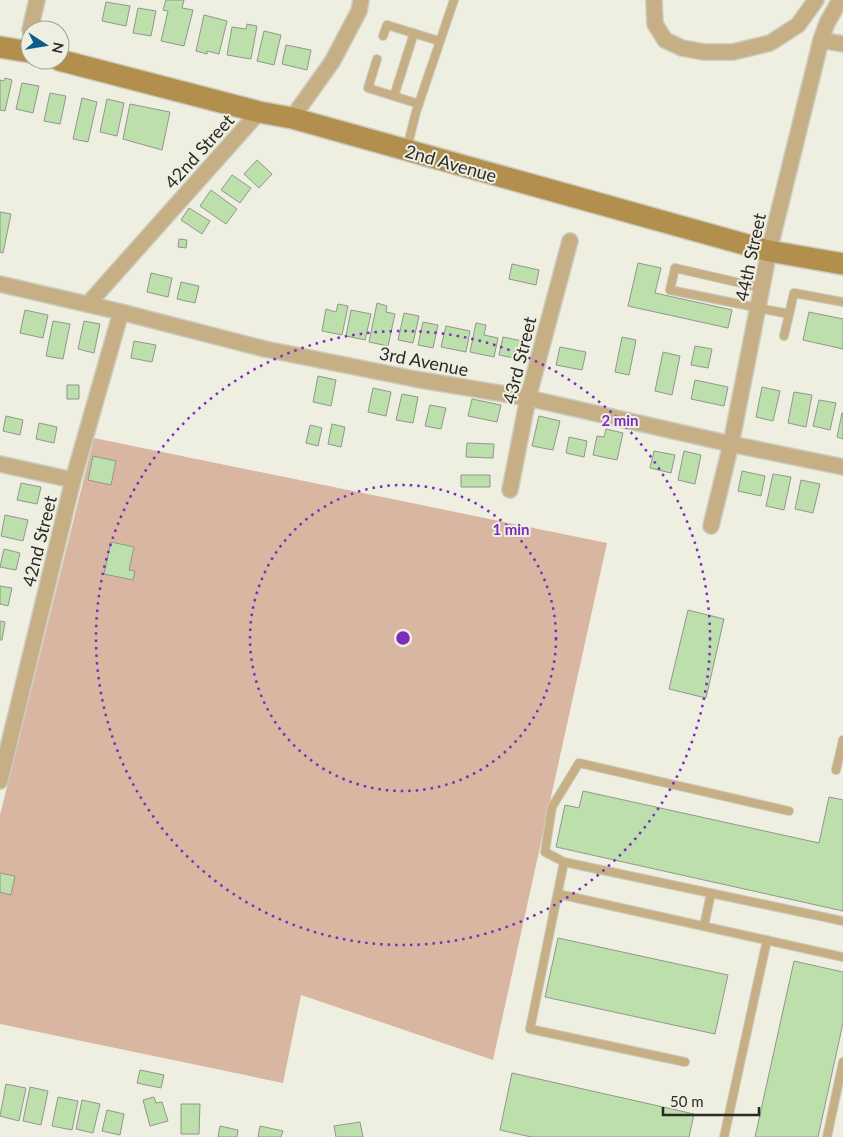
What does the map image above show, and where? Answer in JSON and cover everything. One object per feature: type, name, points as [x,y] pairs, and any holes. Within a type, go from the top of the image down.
[{"type":"main road","points":[[0,46],[20,43]]},
{"type":"main road","name":"2nd Avenue","points":[[70,63],[259,112],[292,118],[769,251],[843,264]]},
{"type":"street","points":[[33,20],[37,0]]},
{"type":"street","points":[[292,118],[332,62],[359,11],[361,0]]},
{"type":"street","points":[[654,0],[655,24],[665,40],[682,48],[704,52],[734,52],[770,43],[798,25],[816,0]]},
{"type":"street","name":"44th Street","points":[[711,526],[731,444],[769,251],[821,40],[827,23],[840,0]]},
{"type":"street","points":[[821,40],[843,44]]},
{"type":"street","name":"42nd Street","points":[[88,304],[259,112]]},
{"type":"street","name":"43rd Street","points":[[510,490],[528,398],[570,241]]},
{"type":"street","name":"3rd Avenue","points":[[0,284],[122,312],[265,349],[415,379],[528,398],[843,467]]},
{"type":"street","name":"42nd Street","points":[[0,781],[73,480],[122,312]]},
{"type":"street","points":[[0,464],[73,480]]},
{"type":"lane","points":[[407,150],[419,104],[454,0]]},
{"type":"lane","points":[[383,36],[387,25],[440,41]]},
{"type":"lane","points":[[394,96],[414,33]]},
{"type":"lane","points":[[377,59],[368,88],[419,104]]},
{"type":"lane","points":[[762,288],[675,268],[670,290],[789,314]]},
{"type":"lane","points":[[784,336],[794,293],[843,302]]},
{"type":"lane","points":[[836,770],[843,740]]},
{"type":"lane","points":[[789,811],[579,763],[552,807],[544,852],[564,862],[843,921]]},
{"type":"lane","points":[[564,862],[530,1029],[685,1062]]},
{"type":"lane","points":[[704,926],[711,893]]},
{"type":"lane","points":[[558,894],[843,957]]},
{"type":"lane","points":[[724,1137],[767,940]]},
{"type":"lane","points":[[827,1137],[843,1062]]},
{"type":"shaded area","points":[[94,438],[607,543],[493,1060],[301,995],[283,1083],[0,1024],[0,815]]},
{"type":"building","points":[[166,0],[184,0],[182,8],[193,10],[184,46],[161,41],[168,11],[163,10]]},
{"type":"building","points":[[106,2],[130,6],[126,26],[102,21]]},
{"type":"building","points":[[138,8],[156,11],[151,36],[133,33]]},
{"type":"building","points":[[204,15],[227,21],[219,54],[207,51],[207,54],[196,51]]},
{"type":"building","points":[[247,24],[257,26],[251,59],[227,55],[232,27],[246,29]]},
{"type":"building","points":[[264,31],[281,35],[274,65],[257,61]]},
{"type":"building","points":[[286,45],[311,50],[307,70],[282,64]]},
{"type":"building","points":[[5,78],[12,80],[5,111],[0,110],[0,80],[4,81]]},
{"type":"building","points":[[22,83],[39,86],[33,113],[16,109]]},
{"type":"building","points":[[50,93],[66,96],[60,124],[44,121]]},
{"type":"building","points":[[82,98],[97,102],[88,142],[73,139]]},
{"type":"building","points":[[107,99],[124,103],[117,136],[100,132]]},
{"type":"building","points":[[130,104],[170,112],[162,150],[123,139]]},
{"type":"building","points":[[257,160],[272,174],[259,188],[244,174]]},
{"type":"building","points":[[232,175],[251,188],[240,203],[221,190]]},
{"type":"building","points":[[211,190],[237,209],[226,224],[200,206]]},
{"type":"building","points":[[189,208],[210,221],[202,234],[181,220]]},
{"type":"building","points":[[0,212],[11,214],[3,253],[0,252]]},
{"type":"building","points":[[179,239],[187,240],[186,248],[178,247]]},
{"type":"building","points":[[638,263],[661,268],[655,293],[732,310],[728,328],[628,306]]},
{"type":"building","points":[[512,264],[539,270],[536,285],[509,279]]},
{"type":"building","points":[[151,273],[172,278],[168,297],[147,292]]},
{"type":"building","points":[[181,282],[199,286],[195,303],[177,299]]},
{"type":"building","points":[[377,303],[387,306],[386,312],[395,314],[388,346],[369,342]]},
{"type":"building","points":[[338,304],[348,306],[342,335],[322,331],[326,309],[336,312]]},
{"type":"building","points":[[25,310],[48,315],[43,338],[20,333]]},
{"type":"building","points":[[351,310],[371,314],[365,340],[346,336]]},
{"type":"building","points":[[809,312],[843,319],[843,349],[803,340]]},
{"type":"building","points":[[404,313],[419,316],[413,343],[398,340]]},
{"type":"building","points":[[53,321],[70,324],[63,359],[46,356]]},
{"type":"building","points":[[84,321],[100,324],[94,353],[78,349]]},
{"type":"building","points":[[423,322],[438,325],[433,348],[418,345]]},
{"type":"building","points":[[476,323],[486,325],[484,335],[498,338],[494,357],[470,352]]},
{"type":"building","points":[[446,326],[470,331],[466,352],[441,347]]},
{"type":"building","points":[[503,337],[527,342],[524,360],[499,355]]},
{"type":"building","points":[[622,337],[636,340],[629,375],[615,372]]},
{"type":"building","points":[[134,341],[156,345],[152,362],[131,358]]},
{"type":"building","points":[[695,346],[712,349],[708,368],[691,365]]},
{"type":"building","points":[[560,347],[586,352],[582,370],[556,365]]},
{"type":"building","points":[[663,352],[680,356],[672,395],[655,391]]},
{"type":"building","points":[[318,376],[336,380],[331,406],[313,402]]},
{"type":"building","points":[[695,380],[728,387],[724,406],[691,399]]},
{"type":"building","points":[[67,385],[79,385],[79,399],[67,399]]},
{"type":"building","points":[[762,387],[780,391],[773,421],[756,417]]},
{"type":"building","points":[[373,388],[391,392],[386,416],[368,412]]},
{"type":"building","points":[[794,392],[812,395],[806,427],[788,423]]},
{"type":"building","points":[[402,394],[418,397],[413,423],[396,420]]},
{"type":"building","points":[[472,399],[501,405],[497,422],[468,416]]},
{"type":"building","points":[[819,400],[836,403],[830,430],[813,426]]},
{"type":"building","points":[[430,405],[446,408],[441,429],[425,426]]},
{"type":"building","points":[[843,413],[843,439],[837,437]]},
{"type":"building","points":[[6,416],[23,420],[20,435],[3,431]]},
{"type":"building","points":[[539,416],[560,421],[553,450],[532,446]]},
{"type":"building","points":[[39,423],[57,427],[54,443],[36,439]]},
{"type":"building","points":[[332,424],[345,427],[341,447],[328,444]]},
{"type":"building","points":[[310,425],[322,428],[318,446],[306,443]]},
{"type":"building","points":[[606,429],[623,433],[617,460],[593,455],[597,436],[604,437]]},
{"type":"building","points":[[569,437],[587,441],[584,457],[566,453]]},
{"type":"building","points":[[467,443],[494,444],[493,458],[466,457]]},
{"type":"building","points":[[654,451],[675,455],[671,473],[650,468]]},
{"type":"building","points":[[684,451],[701,455],[695,484],[678,480]]},
{"type":"building","points":[[93,456],[116,461],[111,485],[88,480]]},
{"type":"building","points":[[742,471],[765,476],[761,496],[738,491]]},
{"type":"building","points":[[773,474],[791,477],[784,510],[766,506]]},
{"type":"building","points":[[461,475],[490,475],[490,487],[461,487]]},
{"type":"building","points":[[801,480],[820,484],[813,513],[795,509]]},
{"type":"building","points":[[21,483],[41,487],[37,504],[17,500]]},
{"type":"building","points":[[5,515],[28,520],[23,541],[1,536]]},
{"type":"building","points":[[111,542],[134,547],[129,570],[135,571],[133,580],[104,574]]},
{"type":"building","points":[[4,549],[20,553],[16,570],[0,567]]},
{"type":"building","points":[[0,586],[12,588],[8,606],[0,604]]},
{"type":"building","points":[[688,610],[724,619],[706,698],[669,689]]},
{"type":"building","points":[[0,621],[5,622],[2,640],[0,640]]},
{"type":"building","points":[[583,791],[819,843],[829,797],[843,800],[843,911],[556,847],[565,805],[579,808]]},
{"type":"building","points":[[0,873],[15,876],[11,895],[0,892]]},
{"type":"building","points":[[558,938],[728,975],[715,1034],[545,997]]},
{"type":"building","points":[[794,961],[843,972],[843,1023],[818,1137],[755,1137]]},
{"type":"building","points":[[140,1070],[164,1075],[161,1088],[137,1083]]},
{"type":"building","points":[[512,1073],[694,1114],[689,1137],[531,1137],[500,1130]]},
{"type":"building","points":[[6,1084],[26,1088],[19,1121],[0,1116]]},
{"type":"building","points":[[30,1087],[48,1091],[41,1125],[23,1121]]},
{"type":"building","points":[[58,1097],[78,1101],[72,1130],[52,1126]]},
{"type":"building","points":[[154,1097],[156,1103],[162,1102],[168,1121],[150,1126],[143,1100]]},
{"type":"building","points":[[82,1100],[100,1104],[93,1133],[76,1129]]},
{"type":"building","points":[[181,1104],[200,1104],[199,1134],[181,1134]]},
{"type":"building","points":[[107,1110],[124,1114],[120,1135],[102,1131]]},
{"type":"building","points":[[360,1122],[363,1137],[336,1137],[334,1126]]},
{"type":"building","points":[[220,1126],[238,1130],[237,1137],[218,1137]]},
{"type":"building","points":[[260,1126],[283,1131],[281,1137],[258,1137]]}]
